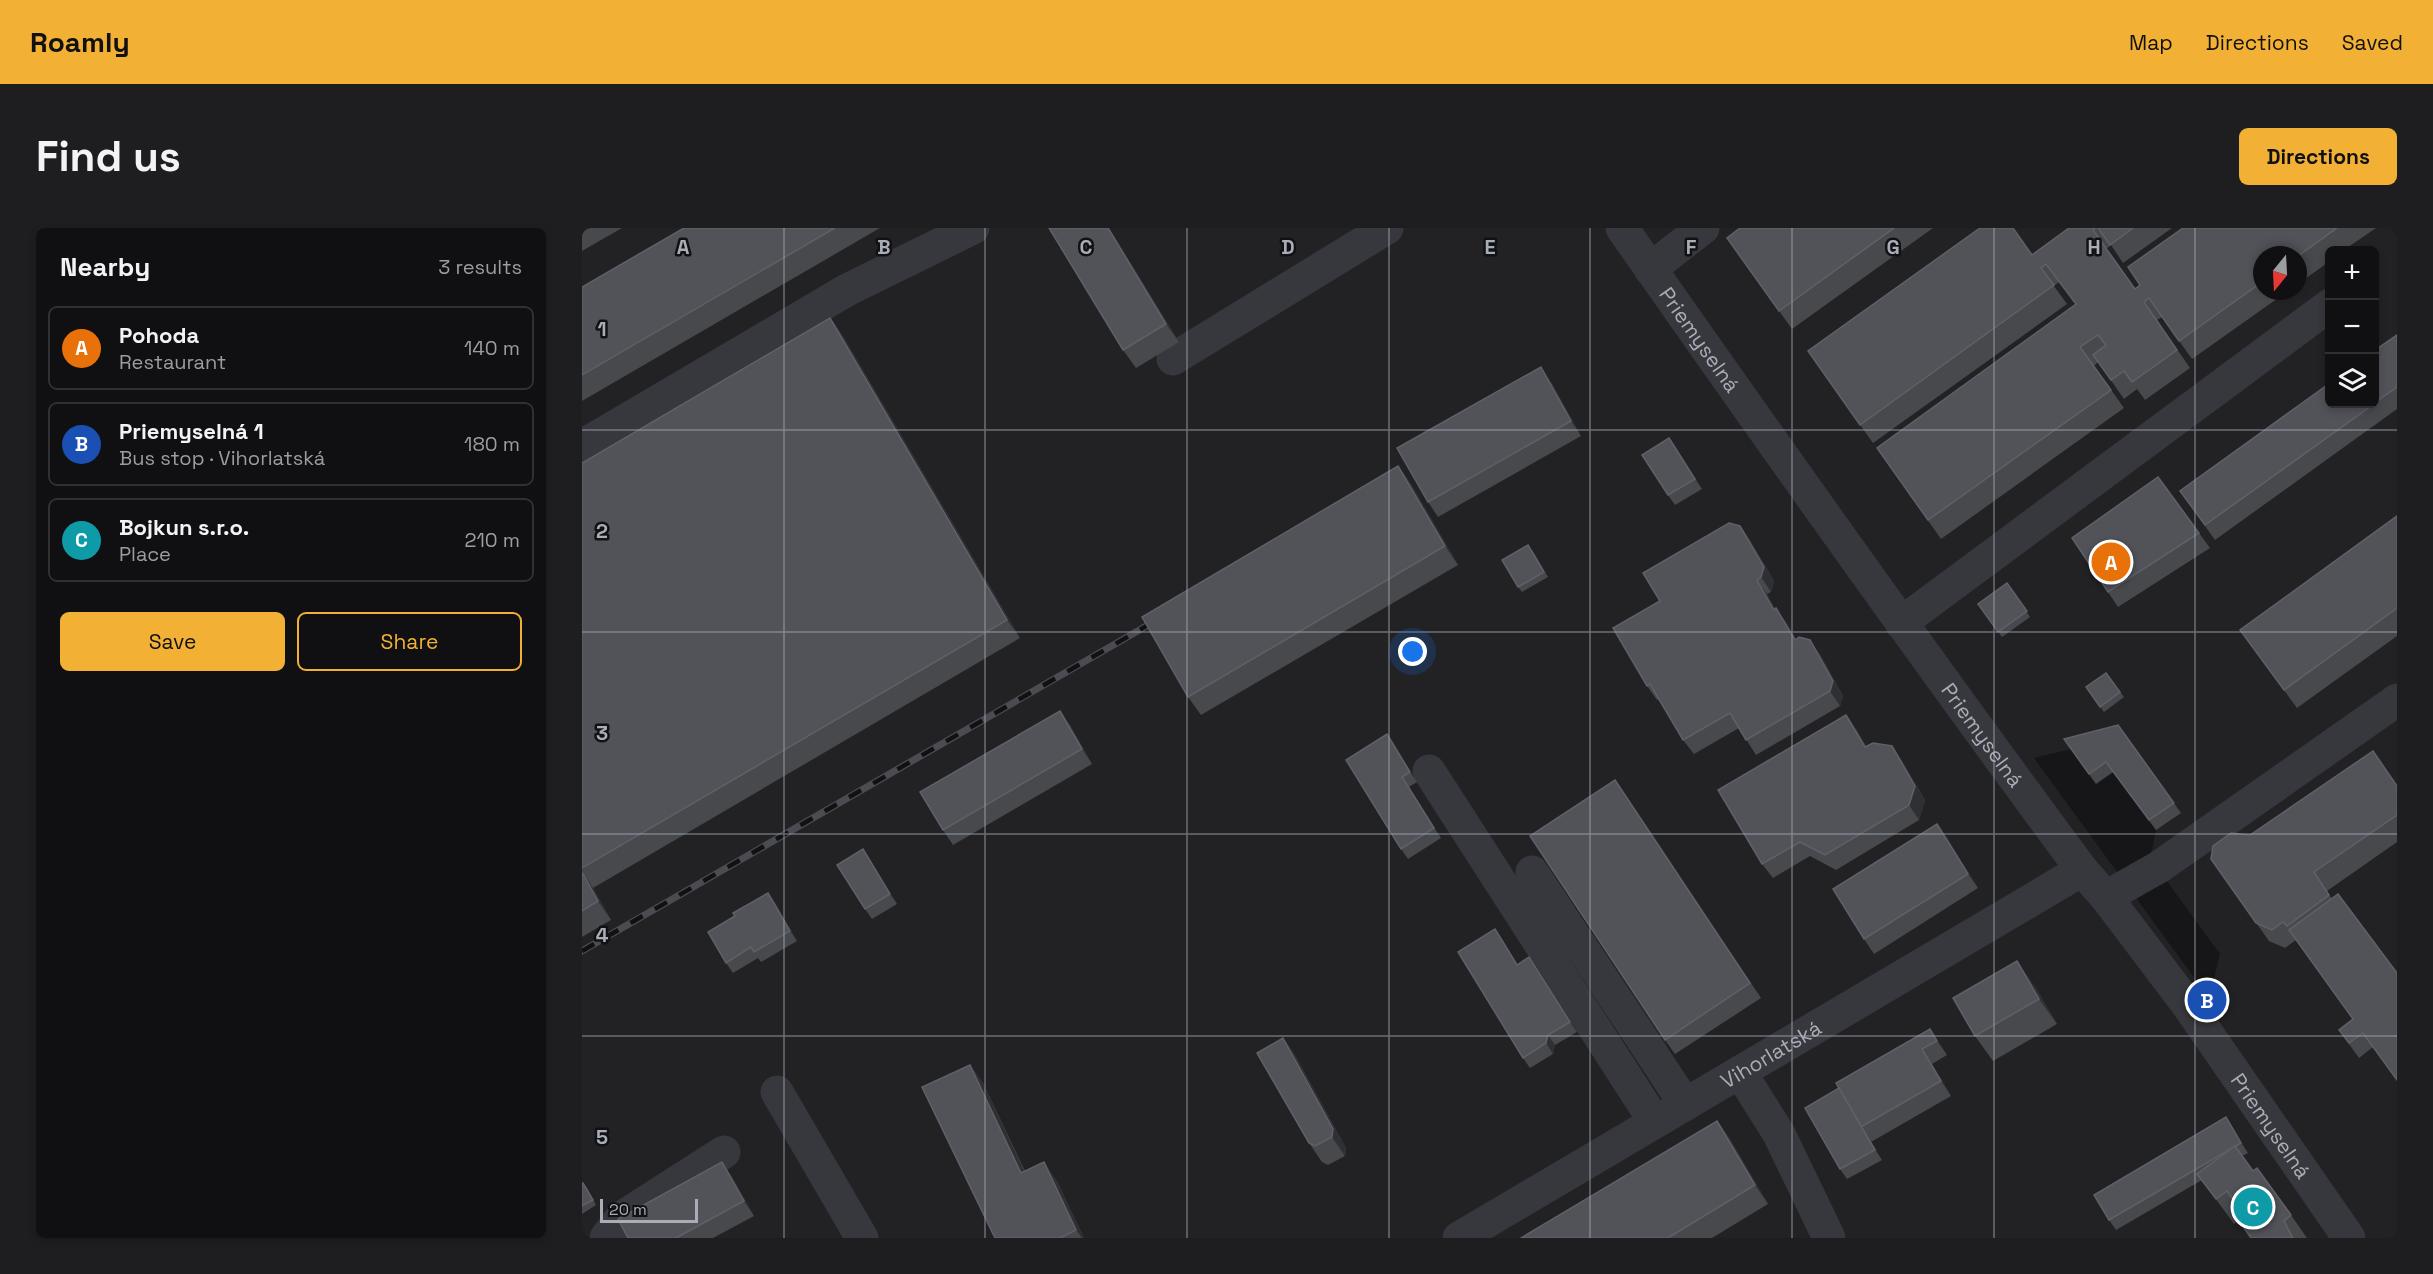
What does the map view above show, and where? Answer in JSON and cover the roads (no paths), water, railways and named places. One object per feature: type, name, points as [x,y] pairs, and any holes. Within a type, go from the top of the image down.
[{"type":"street","points":[[582,446],[847,290],[973,228]]},
{"type":"street","points":[[1173,359],[1387,228]]},
{"type":"street","name":"Priemyselná","points":[[1622,228],[1901,623],[2082,870],[2106,897],[2187,1004],[2349,1238]]},
{"type":"street","points":[[1650,269],[1703,228]]},
{"type":"street","points":[[1901,623],[2325,309]]},
{"type":"street","points":[[2106,897],[2159,867],[2397,700]]},
{"type":"street","points":[[1429,771],[1655,1122]]},
{"type":"street","name":"Vihorlatská","points":[[1459,1238],[2082,870]]},
{"type":"street","points":[[1532,872],[1685,1104]]},
{"type":"street","points":[[1740,1071],[1779,1134],[1829,1238]]},
{"type":"street","points":[[777,1092],[855,1236]]},
{"type":"street","points":[[606,1238],[621,1218],[724,1152]]},
{"type":"railway","points":[[582,951],[1162,617]]},
{"type":"place","name":"Pohoda","points":[[2111,562]]},
{"type":"place","name":"Priemyselná 1","points":[[2207,1000]]},
{"type":"place","name":"Bojkun s.r.o.","points":[[2253,1207]]}]
